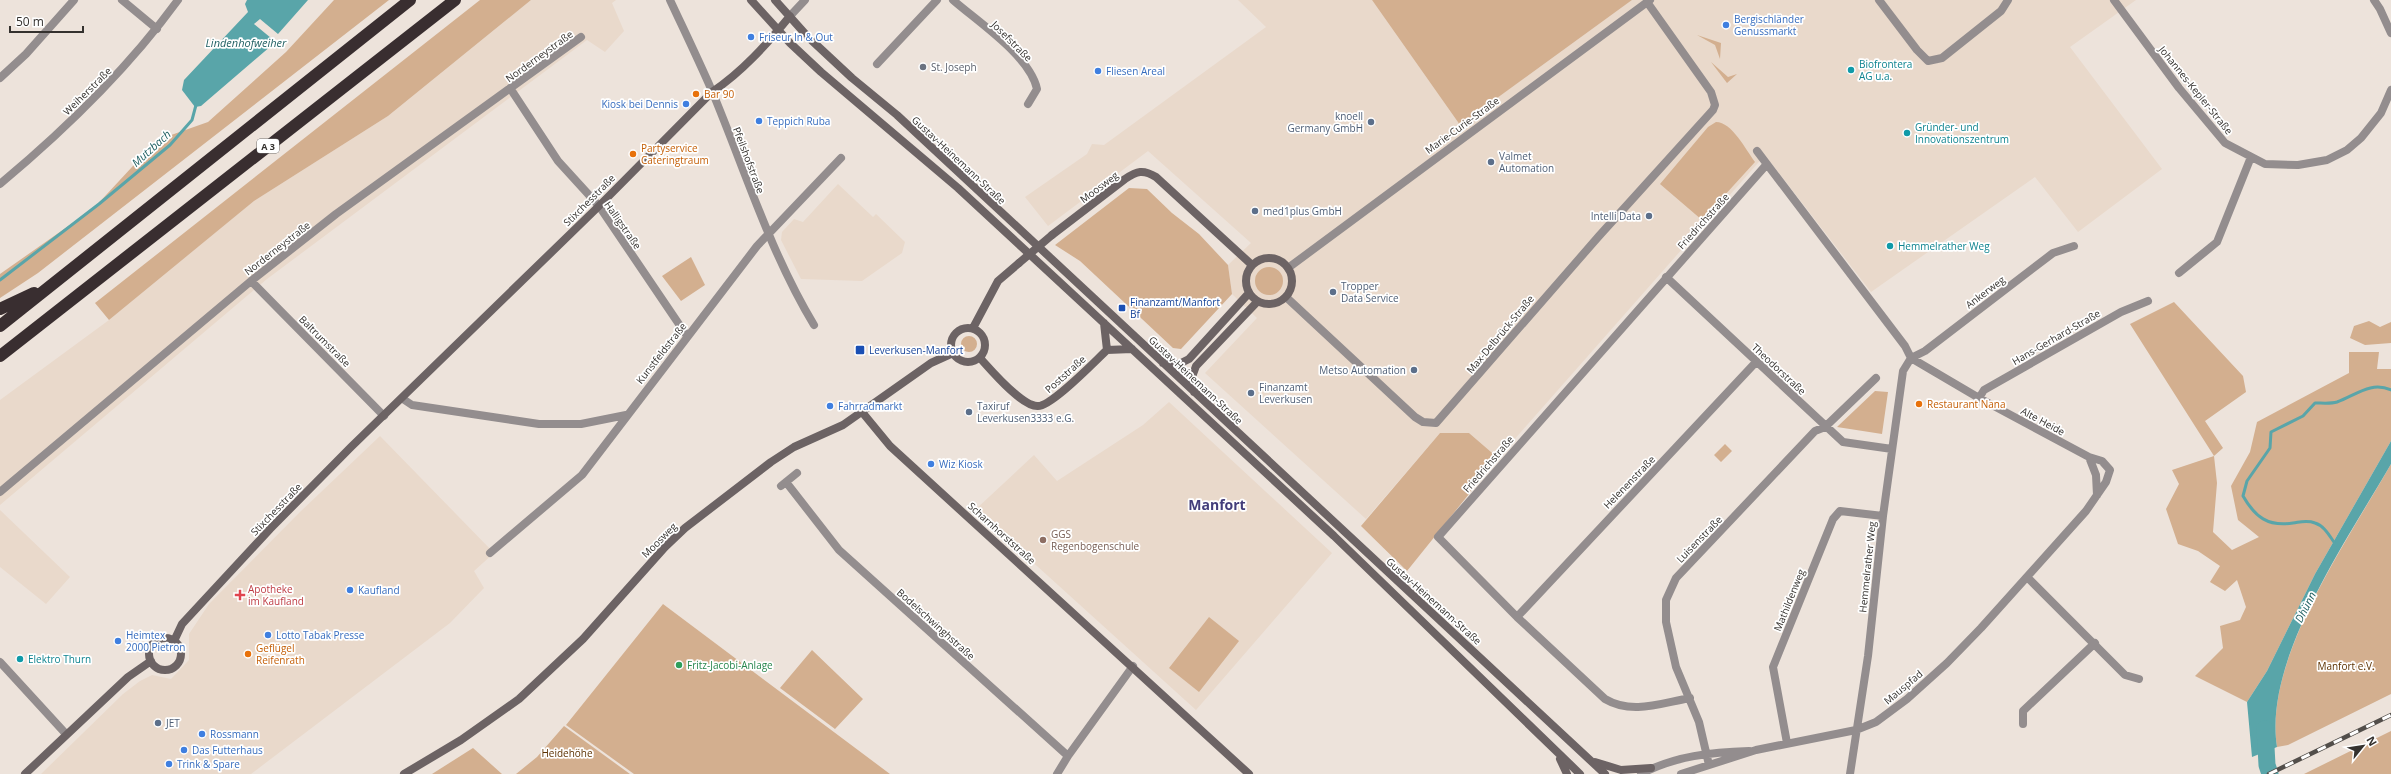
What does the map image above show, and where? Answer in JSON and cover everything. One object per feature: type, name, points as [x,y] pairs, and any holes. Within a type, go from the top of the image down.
[{"type":"highway","name":"A 3","points":[[0,326],[410,0]]},
{"type":"highway","name":"A 3","points":[[0,356],[455,0]]},
{"type":"highway","points":[[0,309],[55,283]]},
{"type":"street","points":[[0,78],[26,54],[74,0]]},
{"type":"street","points":[[122,0],[157,29]]},
{"type":"street","name":"Weiherstraße","points":[[0,184],[44,147],[107,87],[157,29],[178,0]]},
{"type":"street","name":"Pfeilshofstraße","points":[[670,0],[712,92],[767,234],[792,288],[814,325]]},
{"type":"street","name":"Gustav-Heinemann-Straße","points":[[751,0],[827,77],[958,188],[1350,552],[1479,675],[1558,755],[1580,774]]},
{"type":"street","name":"Gustav-Heinemann-Straße","points":[[775,0],[852,78],[897,115],[1606,774]]},
{"type":"street","points":[[790,16],[805,0]]},
{"type":"street","points":[[877,64],[937,0]]},
{"type":"street","name":"Josefstraße","points":[[953,0],[1009,48],[1034,77],[1037,89],[1028,104]]},
{"type":"street","points":[[1879,0],[1917,50],[1928,61],[1942,58],[2001,11],[2008,0]]},
{"type":"street","name":"Johannes-Kepler-Straße","points":[[2114,0],[2208,123],[2226,143],[2265,164],[2298,164],[2327,160],[2347,150],[2361,138],[2381,113],[2391,90]]},
{"type":"street","points":[[2374,0],[2380,9],[2391,33]]},
{"type":"street","name":"Max-Delbrück-Straße","points":[[1286,297],[1414,417],[1423,422],[1436,423],[1598,236],[1713,110],[1715,105],[1711,92],[1649,1]]},
{"type":"street","name":"Marie-Curie-Straße","points":[[1288,268],[1649,1]]},
{"type":"street","name":"Stixchesstraße","points":[[174,641],[182,624],[248,552],[384,416],[403,399],[530,270],[599,206],[712,92],[727,82],[779,30],[790,16]]},
{"type":"street","name":"Norderneystraße","points":[[0,492],[251,281],[360,195],[581,37]]},
{"type":"street","name":"Halligstraße","points":[[510,88],[558,161],[599,206],[687,336]]},
{"type":"street","points":[[1757,151],[1905,346],[1911,358]]},
{"type":"street","points":[[2179,274],[2218,242],[2251,157]]},
{"type":"street","name":"Kunstfeldstraße","points":[[490,552],[582,475],[626,415],[767,234],[841,158]]},
{"type":"street","name":"Friedrichstraße","points":[[1690,698],[1638,707],[1627,708],[1616,705],[1600,694],[1517,617],[1438,537],[1767,164]]},
{"type":"street","name":"Moosweg","points":[[973,328],[998,281],[1052,235],[1136,172],[1146,171],[1156,177],[1252,265]]},
{"type":"street","name":"Ankerweg","points":[[1911,358],[1925,351],[2052,253],[2074,246]]},
{"type":"street","points":[[1270,258],[1283,263],[1288,268],[1292,286],[1286,297],[1269,305],[1257,302],[1249,293],[1246,279],[1252,265],[1257,261],[1270,258]]},
{"type":"street","name":"Theodorstraße","points":[[1666,277],[1825,427],[1843,442],[1892,449]]},
{"type":"street","name":"Baltrumstraße","points":[[251,281],[384,416]]},
{"type":"street","points":[[1163,363],[1179,364],[1189,359],[1249,293]]},
{"type":"street","name":"Hans-Gerhard-Straße","points":[[1979,398],[1984,390],[2106,320],[2148,301]]},
{"type":"street","points":[[1194,392],[1192,377],[1196,366],[1257,302]]},
{"type":"street","points":[[1104,324],[1107,350],[1132,349]]},
{"type":"street","points":[[973,328],[983,336],[986,348],[980,358],[965,362],[958,359],[953,353],[951,347],[955,334],[960,330],[973,328]]},
{"type":"street","name":"Poststraße","points":[[980,358],[1017,395],[1031,405],[1038,406],[1052,400],[1107,350]]},
{"type":"street","name":"Moosweg","points":[[404,774],[479,728],[544,677],[583,639],[665,546],[691,523],[782,454],[843,425],[931,363],[953,353]]},
{"type":"street","name":"Alte Heide","points":[[1911,358],[1979,398],[2089,457]]},
{"type":"street","name":"Hemmelrather Weg","points":[[1850,774],[1868,656],[1883,516],[1903,370],[1911,358]]},
{"type":"street","name":"Helenenstraße","points":[[1517,617],[1756,362]]},
{"type":"street","name":"Luisenstraße","points":[[1709,765],[1699,722],[1676,667],[1666,622],[1666,600],[1676,578],[1815,432],[1825,427],[1876,378]]},
{"type":"street","points":[[403,399],[412,405],[539,424],[581,424],[626,415]]},
{"type":"street","name":"Scharnhorststraße","points":[[862,412],[890,446],[1133,666],[1249,774]]},
{"type":"street","points":[[2089,457],[2096,475],[2097,496]]},
{"type":"street","name":"Mauspfad","points":[[1681,774],[1756,750],[1856,730],[1876,722],[1941,668],[1981,628],[2097,496],[2106,482],[2110,470],[2102,461],[2089,457]]},
{"type":"street","name":"Bodelschwinghstraße","points":[[797,473],[783,484],[839,550],[1068,756]]},
{"type":"street","name":"Mathildenweg","points":[[1787,743],[1773,668],[1833,519],[1840,511],[1883,516]]},
{"type":"street","points":[[2027,577],[2095,643],[2125,675],[2139,678]]},
{"type":"street","points":[[164,638],[174,641],[181,653],[176,666],[162,670],[151,661],[149,651],[154,642],[164,638]]},
{"type":"street","points":[[2023,724],[2023,711],[2095,643]]},
{"type":"street","points":[[25,774],[128,677],[151,661]]},
{"type":"street","points":[[0,662],[66,734]]},
{"type":"street","points":[[1057,774],[1068,756],[1133,666]]},
{"type":"street","name":"Mauspfad","points":[[1641,774],[1651,768],[1706,754],[1756,750]]},
{"type":"street","points":[[1558,755],[1567,774]]},
{"type":"street","points":[[1592,761],[1621,770],[1651,768]]},
{"type":"shaded area","points":[[531,0],[616,0],[612,3],[624,31],[605,52],[587,40],[267,279],[0,505],[0,400],[109,320],[254,201],[388,116]]},
{"type":"shaded area","points":[[1238,0],[1372,0],[1460,125],[1632,0],[2136,0],[2070,47],[2162,169],[2078,232],[2035,177],[1871,292],[1765,155],[1498,458],[1469,433],[1440,433],[1366,519],[1205,373],[1257,318],[1232,294],[1228,265],[1251,243],[1148,151],[1048,226],[1025,197],[1087,154],[1092,144],[1104,145],[1266,27]]},
{"type":"shaded area","points":[[838,184],[873,217],[876,214],[905,242],[902,253],[862,281],[801,279],[781,240],[782,232],[794,219],[803,222]]},
{"type":"shaded area","points":[[1169,402],[1332,553],[1196,710],[975,510],[1034,455],[1057,481],[1143,425]]},
{"type":"shaded area","points":[[380,436],[494,553],[474,571],[484,588],[450,623],[251,774],[41,774],[123,694],[140,681],[152,675],[171,679],[189,660],[189,634],[209,604],[300,512]]},
{"type":"shaded area","points":[[0,510],[70,577],[46,604],[0,567]]},
{"type":"green space","points":[[334,0],[389,0],[38,273],[0,298],[0,274],[94,208],[157,140],[208,122],[286,52]]},
{"type":"green space","points":[[480,0],[531,0],[388,116],[254,201],[109,320],[95,303]]},
{"type":"green space","points":[[1372,0],[1632,0],[1460,125]]},
{"type":"green space","points":[[1697,35],[1721,43],[1720,59],[1715,45]]},
{"type":"green space","points":[[1711,62],[1728,77],[1737,74],[1727,83]]},
{"type":"green space","points":[[1716,122],[1722,123],[1733,131],[1755,162],[1702,220],[1660,184],[1708,127]]},
{"type":"green space","points":[[1129,188],[1147,189],[1172,213],[1199,234],[1228,265],[1232,294],[1181,349],[1173,348],[1080,261],[1055,245]]},
{"type":"green space","points":[[691,257],[705,285],[681,301],[662,276]]},
{"type":"green space","points":[[1269,267],[1275,268],[1279,271],[1282,275],[1282,287],[1279,291],[1275,294],[1269,295],[1263,294],[1259,291],[1256,287],[1255,281],[1256,275],[1259,271],[1263,268]]},
{"type":"green space","points":[[2174,302],[2243,376],[2246,392],[2205,421],[2223,448],[2214,456],[2130,324]]},
{"type":"green space","points":[[2369,321],[2380,327],[2391,322],[2391,343],[2365,345],[2350,338],[2354,326]]},
{"type":"green space","points":[[969,336],[975,338],[977,344],[975,350],[969,352],[963,350],[961,344],[963,338]]},
{"type":"green space","points":[[2349,352],[2379,352],[2377,369],[2391,369],[2391,441],[2315,574],[2267,671],[2247,702],[2195,676],[2223,648],[2220,626],[2240,620],[2246,607],[2237,580],[2225,591],[2210,582],[2220,566],[2198,551],[2178,544],[2166,509],[2179,484],[2172,470],[2214,456],[2217,483],[2213,532],[2232,550],[2259,537],[2238,520],[2231,486],[2250,452],[2257,422],[2349,373]]},
{"type":"green space","points":[[1875,391],[1888,392],[1882,434],[1837,427]]},
{"type":"green space","points":[[1440,433],[1469,433],[1498,458],[1407,571],[1361,526]]},
{"type":"green space","points":[[1725,444],[1732,451],[1721,462],[1714,455]]},
{"type":"green space","name":"Manfort e.V.","points":[[2391,464],[2391,694],[2288,745],[2277,747],[2276,713],[2283,676],[2296,639],[2313,601],[2333,563]]},
{"type":"green space","name":"Fritz-Jacobi-Anlage","points":[[663,604],[890,774],[634,774],[566,725]]},
{"type":"green space","points":[[1209,617],[1239,641],[1199,692],[1169,668]]},
{"type":"green space","points":[[812,650],[863,699],[835,729],[780,688]]},
{"type":"green space","name":"Heidehöhe","points":[[564,726],[630,774],[516,774],[537,757]]},
{"type":"green space","points":[[2391,731],[2391,774],[2304,774]]},
{"type":"green space","points":[[473,748],[502,774],[432,774]]},
{"type":"water","name":"Lindenhofweiher","points":[[247,0],[308,0],[278,34],[260,19],[254,24],[271,38],[271,46],[201,106],[195,107],[182,90],[184,80],[248,12],[245,4]]},
{"type":"water","points":[[2391,441],[2391,464],[2332,563],[2296,639],[2283,676],[2276,713],[2277,747],[2252,757],[2247,702],[2267,671],[2315,574]]},
{"type":"waterway","name":"Mutzbach","points":[[0,280],[99,204],[170,145],[192,120],[196,105]]},
{"type":"waterway","points":[[2336,545],[2319,524],[2307,521],[2284,524],[2269,522],[2263,519],[2252,510],[2243,496],[2247,481],[2270,448],[2271,432],[2303,416],[2315,403],[2337,402],[2370,388],[2377,387],[2391,390]]},
{"type":"waterway","name":"Dhünn","points":[[2265,729],[2267,765],[2270,774]]},
{"type":"railway","points":[[2269,774],[2391,715]]},
{"type":"place","name":"Bergischländer Genussmarkt","points":[[1726,25]]},
{"type":"place","name":"Friseur In & Out","points":[[751,37]]},
{"type":"place","name":"St. Joseph","points":[[923,67]]},
{"type":"place","name":"Biofrontera AG u.a.","points":[[1851,70]]},
{"type":"place","name":"Fliesen Areal","points":[[1098,71]]},
{"type":"place","name":"Bar 90","points":[[696,94]]},
{"type":"place","name":"Kiosk bei Dennis","points":[[686,104]]},
{"type":"place","name":"Teppich Ruba","points":[[759,121]]},
{"type":"place","name":"knoell Germany GmbH","points":[[1371,122]]},
{"type":"place","name":"Gründer- und Innovationszentrum","points":[[1907,133]]},
{"type":"place","name":"Partyservice Cateringtraum","points":[[633,154]]},
{"type":"place","name":"Valmet Automation","points":[[1491,162]]},
{"type":"place","name":"med1plus GmbH","points":[[1255,211]]},
{"type":"place","name":"Intelli Data","points":[[1649,216]]},
{"type":"place","name":"Hemmelrather Weg","points":[[1890,246]]},
{"type":"place","name":"Tropper Data Service","points":[[1333,292]]},
{"type":"place","name":"Finanzamt/Manfort Bf","points":[[1122,308]]},
{"type":"place","name":"Leverkusen-Manfort","points":[[860,350]]},
{"type":"place","name":"Metso Automation","points":[[1414,370]]},
{"type":"place","name":"Finanzamt Leverkusen","points":[[1251,393]]},
{"type":"place","name":"Restaurant Nana","points":[[1919,404]]},
{"type":"place","name":"Fahrradmarkt","points":[[830,406]]},
{"type":"place","name":"Taxiruf Leverkusen3333 e.G.","points":[[969,412]]},
{"type":"place","name":"Wiz Kiosk","points":[[931,464]]},
{"type":"place","name":"GGS Regenbogenschule","points":[[1043,540]]},
{"type":"place","name":"Kaufland","points":[[350,590]]},
{"type":"place","name":"Apotheke im Kaufland","points":[[240,595]]},
{"type":"place","name":"Lotto Tabak Presse","points":[[268,635]]},
{"type":"place","name":"Heimtex 2000 Pietron","points":[[118,641]]},
{"type":"place","name":"Geflügel Reifenrath","points":[[248,654]]},
{"type":"place","name":"Elektro Thurn","points":[[20,659]]},
{"type":"place","name":"Fritz-Jacobi-Anlage","points":[[679,665]]},
{"type":"place","name":"JET","points":[[158,723]]},
{"type":"place","name":"Rossmann","points":[[202,734]]},
{"type":"place","name":"Das Futterhaus","points":[[184,750]]},
{"type":"place","name":"Trink & Spare","points":[[169,764]]},
{"type":"district","name":"Manfort","points":[[1217,504]]}]
